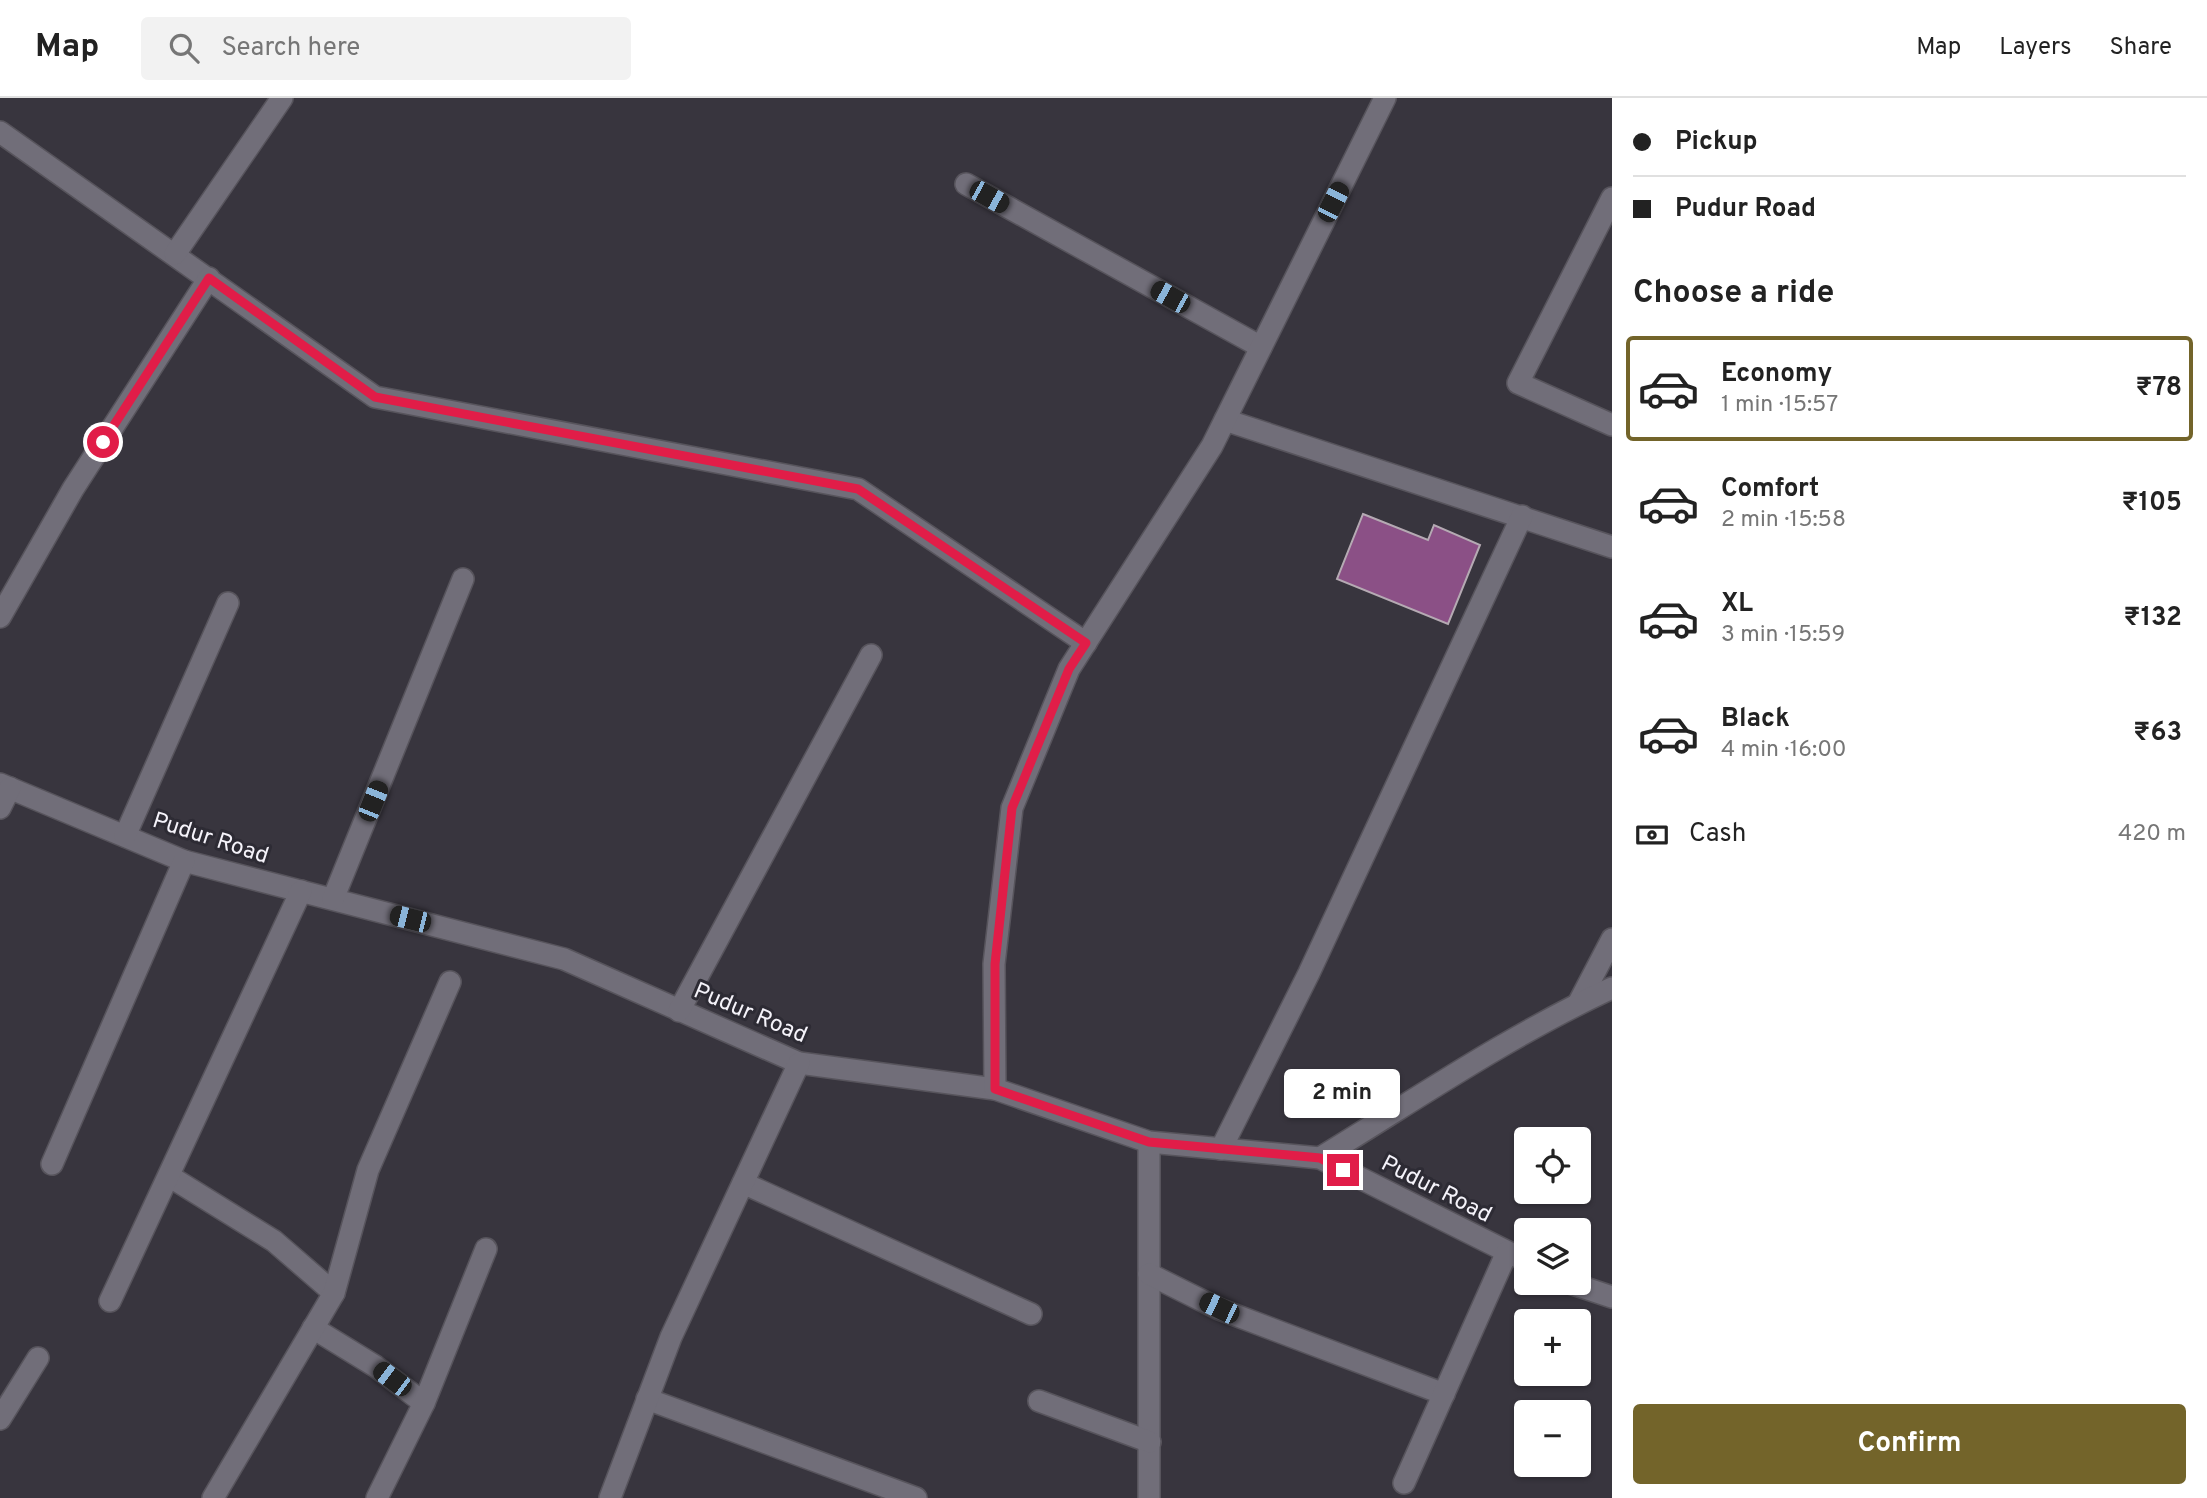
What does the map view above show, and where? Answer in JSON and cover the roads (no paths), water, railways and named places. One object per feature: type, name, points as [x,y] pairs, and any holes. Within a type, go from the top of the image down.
[{"type":"street","points":[[175,254],[282,98]]},
{"type":"street","points":[[995,1089],[995,964],[1012,808],[1069,669],[1212,446],[1385,98]]},
{"type":"street","points":[[0,132],[375,397],[858,489],[1086,643]]},
{"type":"street","points":[[966,184],[1261,347]]},
{"type":"street","points":[[1612,198],[1518,383],[1612,425]]},
{"type":"street","points":[[0,617],[73,489],[209,278]]},
{"type":"street","points":[[1225,419],[1611,543]]},
{"type":"street","points":[[1221,1149],[1309,973],[1521,516]]},
{"type":"street","points":[[333,900],[463,579]]},
{"type":"street","points":[[125,836],[228,603]]},
{"type":"street","points":[[679,1011],[871,655]]},
{"type":"street","points":[[0,808],[5,786]]},
{"type":"street","name":"Pudur Road","points":[[5,786],[184,861],[565,959],[799,1063],[995,1089],[1149,1142],[1320,1158],[1514,1255]]},
{"type":"street","points":[[52,1164],[184,861]]},
{"type":"street","points":[[110,1301],[301,891]]},
{"type":"street","points":[[1578,1004],[1612,939]]},
{"type":"street","points":[[220,1495],[334,1293],[368,1170],[450,982]]},
{"type":"street","points":[[1320,1158],[1578,1004],[1612,988]]},
{"type":"street","points":[[610,1498],[671,1336],[799,1063]]},
{"type":"street","points":[[1149,1142],[1149,1498]]},
{"type":"street","points":[[169,1175],[274,1241],[334,1293]]},
{"type":"street","points":[[743,1183],[1031,1314]]},
{"type":"street","points":[[377,1498],[424,1403],[486,1249]]},
{"type":"street","points":[[1404,1483],[1444,1394],[1514,1263]]},
{"type":"street","points":[[1149,1274],[1219,1308],[1444,1394]]},
{"type":"street","points":[[1591,1290],[1612,1296]]},
{"type":"street","points":[[313,1328],[375,1366],[424,1403]]},
{"type":"street","points":[[0,1419],[38,1358]]},
{"type":"street","points":[[648,1399],[916,1498]]},
{"type":"street","points":[[1039,1401],[1150,1442]]}]
